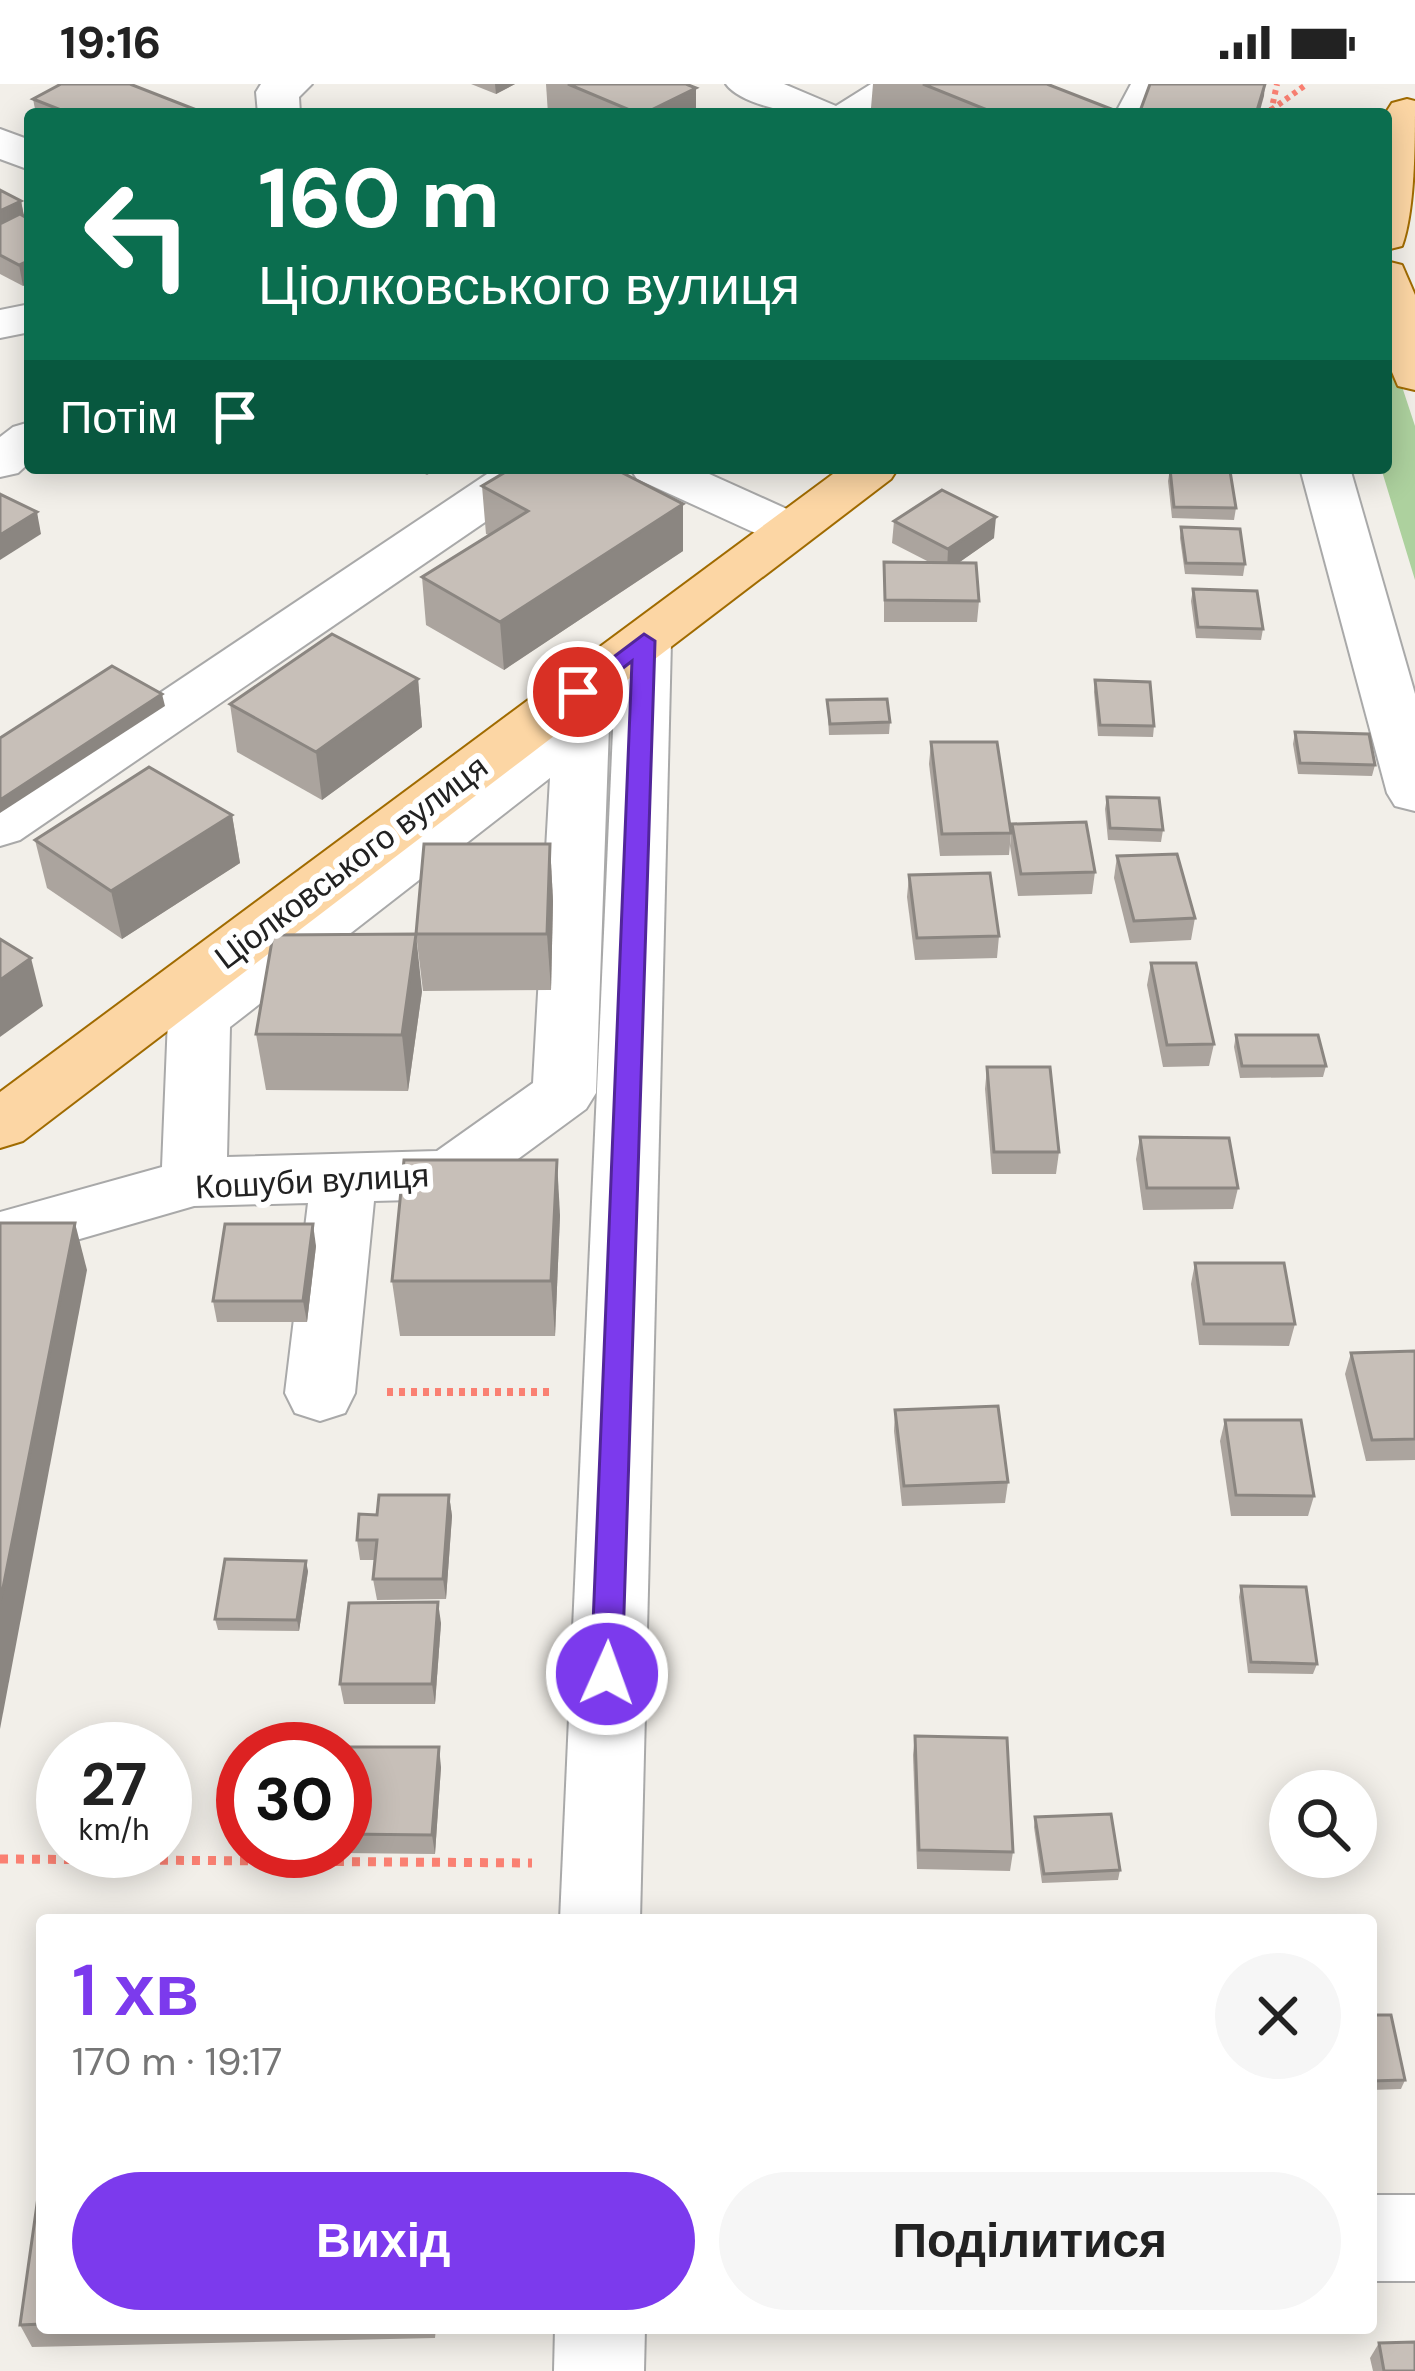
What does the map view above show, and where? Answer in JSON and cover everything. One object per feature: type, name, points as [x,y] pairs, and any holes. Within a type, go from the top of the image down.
[{"type":"main road","points":[[1392,138],[1394,105]]},
{"type":"main road","points":[[1400,285],[1415,376]]},
{"type":"main road","name":"Ціолковського вулиця","points":[[0,1124],[579,709],[644,641],[781,526],[863,474]]},
{"type":"street","points":[[278,108],[277,92],[291,84]]},
{"type":"street","points":[[747,84],[805,108]]},
{"type":"street","points":[[861,108],[902,84]]},
{"type":"street","points":[[0,462],[24,442]]},
{"type":"street","points":[[0,827],[521,474]]},
{"type":"street","points":[[668,474],[781,526]]},
{"type":"street","points":[[1327,474],[1415,793]]},
{"type":"street","points":[[600,1892],[644,641]]},
{"type":"street","points":[[194,1182],[199,1019],[579,709]]},
{"type":"street","name":"Кошуби вулиця","points":[[0,1237],[194,1182],[450,1174],[564,1093],[579,709]]},
{"type":"street","points":[[320,1393],[344,1178]]},
{"type":"street","points":[[1377,2239],[1415,2238]]},
{"type":"street","points":[[599,2371],[600,2334]]},
{"type":"path","points":[[1275,108],[1307,84]]},
{"type":"path","points":[[320,1393],[617,1391]]},
{"type":"path","points":[[0,1859],[600,1892]]},
{"type":"green space","points":[[1392,356],[1415,426],[1415,580],[1383,474],[1392,474]]},
{"type":"building","points":[[61,84],[130,84],[191,108],[56,108],[33,99]]},
{"type":"building","points":[[568,84],[686,84],[696,88],[655,108],[625,108]]},
{"type":"building","points":[[923,84],[1047,84],[1109,108],[982,108]]},
{"type":"building","points":[[1150,84],[1265,84],[1258,108],[1141,108]]},
{"type":"building","points":[[0,190],[21,201],[0,211]]},
{"type":"building","points":[[24,216],[24,263],[19,265],[0,255],[0,224]]},
{"type":"building","points":[[502,474],[625,474],[683,504],[500,622],[422,577],[528,511],[482,486]]},
{"type":"building","points":[[1171,474],[1230,474],[1236,508],[1174,507]]},
{"type":"building","points":[[942,490],[996,517],[948,549],[894,521]]},
{"type":"building","points":[[0,494],[37,512],[0,535]]},
{"type":"building","points":[[1181,527],[1240,529],[1245,564],[1186,563]]},
{"type":"building","points":[[884,562],[976,563],[979,601],[885,600]]},
{"type":"building","points":[[1193,589],[1257,591],[1263,629],[1198,627]]},
{"type":"building","points":[[332,634],[418,679],[316,752],[230,704]]},
{"type":"building","points":[[112,666],[162,694],[0,800],[0,738]]},
{"type":"building","points":[[1095,680],[1150,682],[1154,726],[1100,725]]},
{"type":"building","points":[[887,699],[890,722],[830,724],[827,700]]},
{"type":"building","points":[[1295,732],[1369,734],[1375,765],[1300,763]]},
{"type":"building","points":[[931,742],[997,742],[1011,833],[942,834]]},
{"type":"building","points":[[149,767],[232,815],[111,891],[35,840]]},
{"type":"building","points":[[1107,797],[1159,798],[1163,830],[1110,828]]},
{"type":"building","points":[[1086,822],[1095,872],[1021,874],[1012,824]]},
{"type":"building","points":[[424,844],[550,844],[547,934],[416,934]]},
{"type":"building","points":[[1177,854],[1195,918],[1134,921],[1117,856]]},
{"type":"building","points":[[990,873],[999,936],[917,938],[909,875]]},
{"type":"building","points":[[416,934],[402,1035],[256,1034],[273,935]]},
{"type":"building","points":[[0,939],[31,958],[0,980]]},
{"type":"building","points":[[1151,963],[1196,963],[1214,1044],[1167,1045]]},
{"type":"building","points":[[1236,1035],[1318,1035],[1326,1066],[1242,1066]]},
{"type":"building","points":[[987,1067],[1050,1067],[1059,1152],[994,1152]]},
{"type":"building","points":[[1140,1137],[1229,1138],[1238,1188],[1147,1188]]},
{"type":"building","points":[[404,1160],[557,1160],[551,1281],[392,1281]]},
{"type":"building","points":[[0,1223],[75,1223],[0,1603]]},
{"type":"building","points":[[225,1224],[313,1224],[303,1301],[213,1301]]},
{"type":"building","points":[[1195,1263],[1284,1263],[1295,1324],[1204,1324]]},
{"type":"building","points":[[1415,1351],[1415,1439],[1372,1440],[1351,1353]]},
{"type":"building","points":[[998,1406],[1008,1482],[904,1486],[895,1410]]},
{"type":"building","points":[[1225,1420],[1301,1420],[1314,1496],[1236,1495]]},
{"type":"building","points":[[379,1495],[449,1495],[443,1579],[373,1579],[377,1540],[357,1540],[359,1514],[377,1515]]},
{"type":"building","points":[[225,1559],[306,1561],[297,1620],[215,1619]]},
{"type":"building","points":[[1241,1586],[1306,1587],[1317,1664],[1251,1662]]},
{"type":"building","points":[[438,1602],[432,1684],[340,1684],[349,1603]]},
{"type":"building","points":[[915,1736],[1007,1738],[1013,1852],[919,1850]]},
{"type":"building","points":[[372,1747],[439,1747],[432,1835],[372,1834]]},
{"type":"building","points":[[1111,1814],[1120,1870],[1044,1874],[1035,1817]]},
{"type":"building","points":[[1377,2015],[1391,2015],[1405,2080],[1377,2081]]},
{"type":"building","points":[[36,2211],[36,2324],[20,2325]]},
{"type":"building","points":[[1415,2342],[1415,2371],[1384,2371],[1379,2343]]},
{"type":"route","points":[[578,692],[644,641],[607,1674]]}]
